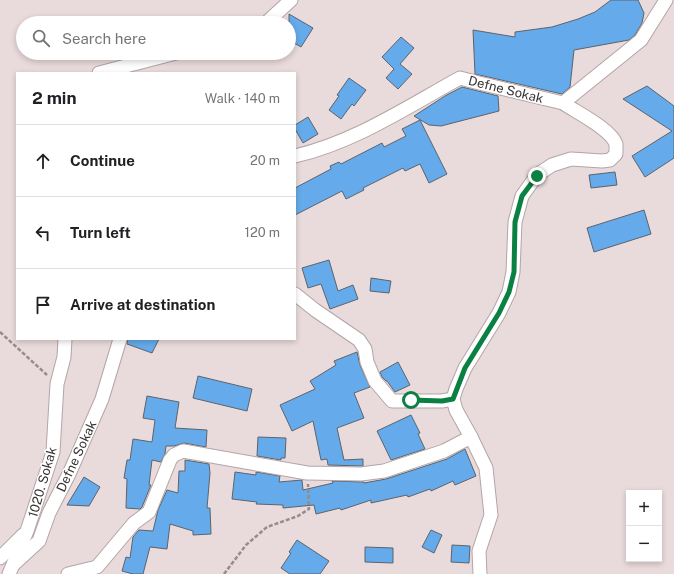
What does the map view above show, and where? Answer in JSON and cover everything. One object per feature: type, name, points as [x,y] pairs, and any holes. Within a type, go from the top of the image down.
[{"type":"street","points":[[274,16],[291,0]]},
{"type":"street","points":[[480,574],[478,551],[491,515],[486,468],[472,437],[456,410],[453,399],[465,368],[499,313],[509,292],[514,272],[515,222],[522,196],[537,176],[552,165],[571,159],[602,161],[610,160],[616,154],[616,144],[611,136],[563,103],[641,40],[666,0]]},
{"type":"street","points":[[103,72],[149,60]]},
{"type":"street","name":"Defne Sokak","points":[[296,156],[316,151],[358,135],[460,78],[563,103]]},
{"type":"street","points":[[296,295],[315,310],[360,340],[365,349],[367,362],[375,381],[392,401],[442,401],[453,399]]},
{"type":"street","name":"1020. Sokak","points":[[12,569],[27,531],[53,452],[57,384],[64,357],[65,340]]},
{"type":"street","name":"Defne Sokak","points":[[12,569],[39,541],[49,513],[69,474],[102,399],[120,340]]},
{"type":"street","points":[[68,574],[97,567],[134,523],[149,512],[170,460],[174,454],[183,451],[307,473],[361,474],[384,471],[444,451],[472,437]]},
{"type":"street","points":[[0,558],[27,531]]},
{"type":"path","points":[[0,332],[57,384]]},
{"type":"path","points":[[224,574],[246,545],[267,527],[298,516],[310,509],[307,473]]},
{"type":"building","points":[[611,0],[638,0],[644,13],[642,23],[635,35],[629,40],[574,50],[570,87],[562,94],[475,74],[473,30],[515,37],[515,32],[552,27],[578,19],[595,12]]},
{"type":"building","points":[[296,18],[313,28],[301,47],[296,44]]},
{"type":"building","points":[[401,37],[414,48],[400,64],[412,74],[398,89],[386,78],[394,69],[382,57]]},
{"type":"building","points":[[349,78],[366,90],[354,106],[352,104],[341,119],[329,110]]},
{"type":"building","points":[[647,86],[674,106],[674,158],[645,177],[632,156],[672,131],[623,99]]},
{"type":"building","points":[[462,87],[498,96],[499,111],[441,126],[429,125],[414,116],[445,96]]},
{"type":"building","points":[[308,117],[318,134],[303,143],[296,131],[296,124]]},
{"type":"building","points":[[420,120],[447,174],[429,183],[420,164],[405,171],[403,168],[363,188],[364,190],[346,199],[342,191],[296,214],[296,187],[331,169],[330,166],[339,162],[341,164],[382,143],[384,147],[406,136],[402,129]]},
{"type":"building","points":[[615,172],[617,185],[591,188],[589,175]]},
{"type":"building","points":[[644,210],[651,234],[594,252],[587,228]]},
{"type":"building","points":[[329,260],[338,291],[353,285],[358,299],[330,309],[321,284],[308,288],[302,268]]},
{"type":"building","points":[[371,278],[391,281],[389,293],[370,291]]},
{"type":"building","points":[[128,340],[158,340],[152,353],[127,344]]},
{"type":"building","points":[[357,352],[360,365],[370,387],[354,393],[364,418],[337,428],[344,460],[363,459],[363,466],[328,465],[327,459],[321,460],[313,421],[292,431],[280,405],[315,389],[310,381],[336,365],[334,361]]},
{"type":"building","points":[[398,362],[410,385],[395,392],[382,377],[380,372]]},
{"type":"building","points":[[198,376],[252,389],[247,411],[193,398]]},
{"type":"building","points":[[147,396],[179,402],[175,428],[207,430],[206,447],[184,443],[174,446],[166,446],[165,454],[161,462],[152,460],[149,485],[151,485],[142,507],[140,509],[126,508],[127,479],[124,478],[127,460],[130,460],[133,439],[152,442],[155,420],[143,418]]},
{"type":"building","points":[[411,415],[420,433],[418,434],[425,449],[391,460],[377,431]]},
{"type":"building","points":[[258,437],[286,438],[285,458],[281,458],[281,460],[257,456]]},
{"type":"building","points":[[465,449],[476,476],[455,485],[453,481],[431,491],[430,489],[408,497],[407,495],[371,503],[371,500],[341,510],[340,508],[316,514],[314,505],[283,508],[283,505],[256,504],[257,502],[232,499],[235,472],[256,475],[256,472],[280,476],[279,482],[302,480],[303,490],[333,483],[332,481],[364,483],[386,479],[447,459]]},
{"type":"building","points":[[185,460],[209,464],[210,473],[207,508],[210,508],[211,534],[193,535],[193,531],[170,524],[167,549],[150,547],[143,574],[133,574],[122,571],[126,557],[130,558],[133,537],[139,530],[153,531],[158,510],[167,490],[178,493],[179,471],[185,471]]},
{"type":"building","points":[[84,477],[100,487],[89,506],[67,505]]},
{"type":"building","points":[[431,530],[442,535],[434,553],[422,547]]},
{"type":"building","points":[[297,540],[329,561],[320,574],[290,574],[281,568],[291,553],[289,552]]},
{"type":"building","points":[[452,545],[470,546],[469,563],[451,562]]},
{"type":"building","points":[[365,547],[393,548],[393,563],[365,562]]},
{"type":"route","points":[[411,400],[442,401],[453,399],[465,368],[499,313],[509,292],[514,272],[515,222],[522,196],[537,176]]}]
